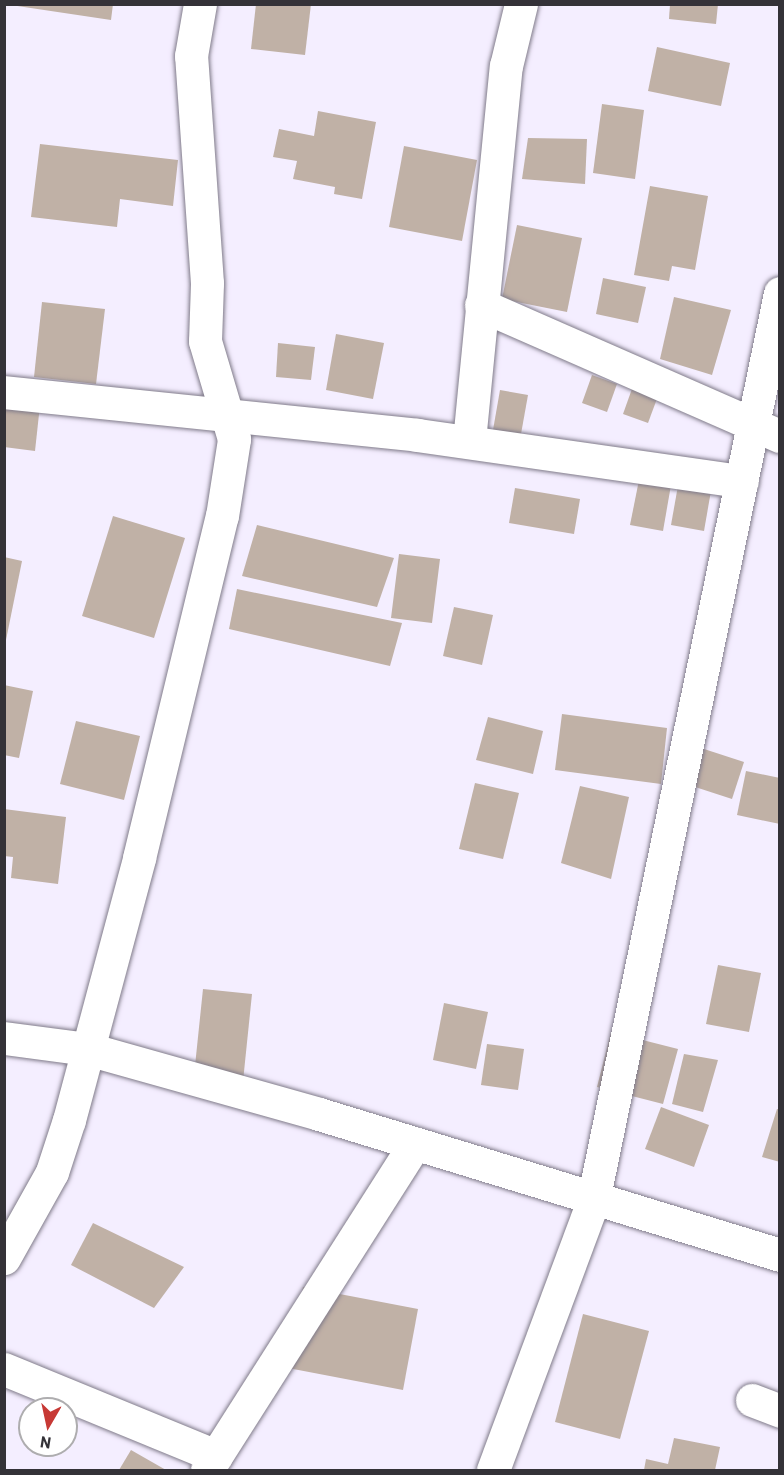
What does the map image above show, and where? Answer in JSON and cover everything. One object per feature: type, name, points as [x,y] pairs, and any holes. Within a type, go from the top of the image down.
[{"type":"street","points":[[4,1258],[52,1172],[88,1049],[222,516],[234,439],[224,414],[205,341],[207,283],[190,56],[200,4]]},
{"type":"street","points":[[469,441],[507,66],[521,4]]},
{"type":"street","points":[[493,1470],[593,1201],[742,481],[766,431],[780,293]]},
{"type":"street","points":[[481,305],[766,431]]},
{"type":"street","points":[[4,392],[469,441],[742,481]]},
{"type":"street","points":[[4,1038],[88,1049],[415,1144],[593,1201],[780,1256]]},
{"type":"street","points":[[4,1369],[212,1463],[415,1144]]},
{"type":"building","points":[[4,4],[113,4],[111,20]]},
{"type":"building","points":[[256,4],[311,4],[305,55],[251,49]]},
{"type":"building","points":[[670,4],[718,4],[716,24],[669,19]]},
{"type":"building","points":[[657,47],[730,63],[721,106],[648,91]]},
{"type":"building","points":[[602,104],[644,110],[635,179],[593,173]]},
{"type":"building","points":[[318,111],[376,122],[362,199],[334,194],[335,187],[293,179],[297,161],[273,157],[279,129],[314,136]]},
{"type":"building","points":[[528,138],[587,139],[585,184],[522,179]]},
{"type":"building","points":[[40,144],[178,160],[173,206],[120,199],[117,227],[31,217]]},
{"type":"building","points":[[404,146],[477,160],[462,241],[389,227]]},
{"type":"building","points":[[650,186],[708,196],[695,270],[672,266],[669,281],[634,275]]},
{"type":"building","points":[[517,225],[582,238],[567,312],[502,299]]},
{"type":"building","points":[[603,278],[646,287],[638,323],[596,314]]},
{"type":"building","points":[[674,297],[731,310],[712,375],[660,359]]},
{"type":"building","points":[[42,302],[105,309],[96,384],[34,377]]},
{"type":"building","points":[[336,334],[384,343],[373,399],[326,390]]},
{"type":"building","points":[[278,343],[315,347],[311,380],[276,377]]},
{"type":"building","points":[[592,375],[617,384],[607,412],[582,403]]},
{"type":"building","points":[[633,386],[658,396],[648,423],[623,414]]},
{"type":"building","points":[[500,390],[528,395],[521,434],[493,430]]},
{"type":"building","points":[[4,400],[40,405],[35,451],[4,447]]},
{"type":"building","points":[[639,480],[671,485],[663,531],[630,525]]},
{"type":"building","points":[[679,480],[712,485],[704,531],[671,525]]},
{"type":"building","points":[[515,488],[580,499],[574,534],[509,523]]},
{"type":"building","points":[[113,516],[185,538],[154,638],[82,616]]},
{"type":"building","points":[[257,525],[394,558],[377,607],[242,576]]},
{"type":"building","points":[[399,554],[440,559],[432,623],[391,618]]},
{"type":"building","points":[[4,557],[22,561],[6,640],[4,640]]},
{"type":"building","points":[[237,589],[402,623],[390,666],[229,629]]},
{"type":"building","points":[[454,607],[493,615],[482,665],[443,656]]},
{"type":"building","points":[[4,685],[33,691],[19,758],[4,755]]},
{"type":"building","points":[[562,714],[667,728],[661,784],[555,770]]},
{"type":"building","points":[[488,717],[543,731],[533,774],[476,760]]},
{"type":"building","points":[[76,721],[140,736],[124,800],[60,784]]},
{"type":"building","points":[[701,748],[744,762],[732,799],[689,785]]},
{"type":"building","points":[[746,771],[780,778],[780,824],[737,815]]},
{"type":"building","points":[[475,783],[519,793],[503,859],[459,849]]},
{"type":"building","points":[[580,786],[629,797],[611,879],[561,863]]},
{"type":"building","points":[[4,809],[66,817],[58,884],[11,878],[13,857],[4,856]]},
{"type":"building","points":[[718,965],[761,973],[749,1032],[706,1024]]},
{"type":"building","points":[[203,989],[252,994],[242,1091],[193,1085]]},
{"type":"building","points":[[444,1003],[488,1012],[476,1069],[433,1060]]},
{"type":"building","points":[[611,1032],[678,1049],[663,1104],[597,1087]]},
{"type":"building","points":[[487,1044],[524,1049],[518,1090],[481,1085]]},
{"type":"building","points":[[684,1054],[718,1060],[703,1112],[672,1104]]},
{"type":"building","points":[[661,1107],[709,1125],[694,1167],[645,1149]]},
{"type":"building","points":[[777,1109],[780,1110],[780,1162],[762,1157]]},
{"type":"building","points":[[93,1223],[184,1267],[154,1308],[71,1265]]},
{"type":"building","points":[[303,1287],[418,1309],[403,1390],[288,1368]]},
{"type":"building","points":[[583,1314],[649,1331],[620,1439],[555,1422]]},
{"type":"building","points":[[674,1438],[720,1447],[715,1470],[644,1470],[646,1459],[668,1464]]},
{"type":"building","points":[[131,1450],[166,1470],[119,1470]]}]
